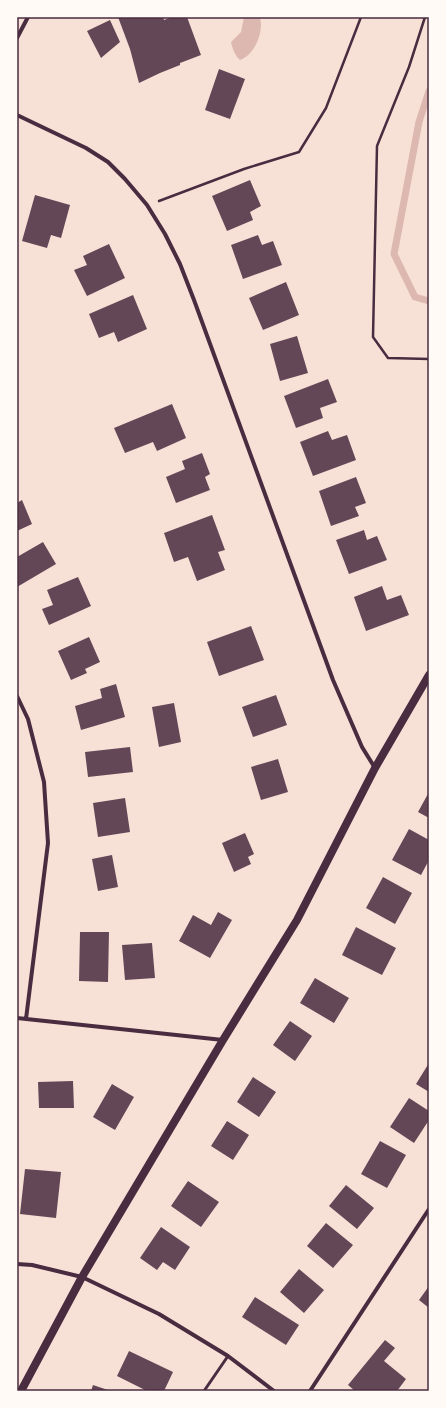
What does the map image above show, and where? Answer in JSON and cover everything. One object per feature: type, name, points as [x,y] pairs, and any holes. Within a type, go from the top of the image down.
[{"type":"main road","points":[[21,1391],[82,1277],[223,1040],[297,920],[375,768],[429,675]]},
{"type":"street","points":[[17,38],[28,17]]},
{"type":"street","points":[[17,115],[86,148],[108,162],[147,205],[166,234],[180,264],[333,680],[362,747],[375,768]]},
{"type":"street","points":[[17,696],[28,719],[44,782],[48,844],[26,1019]]},
{"type":"street","points":[[17,1018],[223,1040]]},
{"type":"street","points":[[310,1391],[429,1209]]},
{"type":"street","points":[[17,1264],[32,1265],[82,1277],[159,1314],[228,1356],[274,1391]]},
{"type":"lane","points":[[204,1391],[228,1356]]},
{"type":"path","points":[[147,205],[244,169],[299,152],[326,108],[361,17]]},
{"type":"path","points":[[425,17],[409,67],[377,146],[373,337],[388,358],[429,359]]},
{"type":"shaded area","points":[[244,17],[260,17],[261,29],[254,48],[240,60],[234,52],[231,42],[241,32]]},
{"type":"building","points":[[118,17],[163,17],[164,20],[172,17],[187,17],[201,55],[180,63],[180,65],[139,83],[130,49]]},
{"type":"building","points":[[110,20],[120,42],[101,58],[87,31]]},
{"type":"building","points":[[219,69],[245,79],[230,119],[205,110]]},
{"type":"building","points":[[250,180],[261,206],[250,212],[253,220],[227,231],[212,196]]},
{"type":"building","points":[[35,195],[70,205],[61,238],[51,235],[47,248],[22,241]]},
{"type":"building","points":[[258,235],[262,245],[273,241],[282,265],[243,279],[231,245]]},
{"type":"building","points":[[109,244],[125,278],[87,296],[74,270],[87,265],[83,256]]},
{"type":"building","points":[[286,282],[299,315],[263,330],[249,298]]},
{"type":"building","points":[[133,295],[147,329],[118,342],[114,332],[99,338],[89,314]]},
{"type":"building","points":[[297,336],[308,373],[280,381],[270,344]]},
{"type":"building","points":[[328,379],[337,402],[320,408],[323,418],[296,428],[284,396]]},
{"type":"building","points":[[172,404],[186,438],[157,451],[153,442],[125,453],[114,428]]},
{"type":"building","points":[[328,431],[332,440],[347,435],[356,460],[313,476],[300,442]]},
{"type":"building","points":[[202,453],[210,474],[205,477],[210,490],[176,503],[166,477],[185,469],[182,461]]},
{"type":"building","points":[[356,477],[366,503],[355,507],[359,516],[331,526],[319,491]]},
{"type":"building","points":[[22,500],[32,524],[17,531],[17,503]]},
{"type":"building","points":[[212,515],[225,550],[218,552],[225,570],[197,581],[188,557],[174,562],[164,533]]},
{"type":"building","points":[[364,530],[367,540],[377,536],[387,560],[349,574],[336,540]]},
{"type":"building","points":[[43,542],[56,564],[17,587],[17,557]]},
{"type":"building","points":[[78,577],[91,606],[49,625],[42,609],[53,605],[47,590]]},
{"type":"building","points":[[382,586],[387,600],[401,595],[409,615],[366,631],[354,597]]},
{"type":"building","points":[[251,626],[264,660],[219,676],[207,642]]},
{"type":"building","points":[[89,637],[100,662],[85,669],[87,673],[71,680],[58,651]]},
{"type":"building","points":[[116,684],[125,717],[81,730],[75,706],[102,698],[100,689]]},
{"type":"building","points":[[276,695],[287,725],[253,737],[242,707]]},
{"type":"building","points":[[174,703],[181,742],[159,747],[152,707]]},
{"type":"building","points":[[130,747],[133,772],[88,777],[85,752]]},
{"type":"building","points":[[278,759],[288,792],[261,800],[251,767]]},
{"type":"building","points":[[429,792],[429,818],[418,812]]},
{"type":"building","points":[[125,798],[130,832],[98,837],[93,803]]},
{"type":"building","points":[[409,829],[429,840],[429,860],[421,875],[392,860]]},
{"type":"building","points":[[245,833],[254,854],[248,857],[251,864],[234,872],[222,843]]},
{"type":"building","points":[[112,855],[118,887],[98,891],[92,859]]},
{"type":"building","points":[[383,877],[412,893],[395,924],[366,908]]},
{"type":"building","points":[[218,912],[232,920],[210,958],[179,941],[193,915],[211,925]]},
{"type":"building","points":[[356,927],[396,948],[382,975],[342,955]]},
{"type":"building","points":[[80,932],[109,932],[108,982],[79,981]]},
{"type":"building","points":[[152,943],[155,978],[125,980],[122,945]]},
{"type":"building","points":[[315,978],[349,998],[334,1023],[300,1003]]},
{"type":"building","points":[[290,1021],[312,1036],[295,1061],[273,1045]]},
{"type":"building","points":[[429,1063],[429,1092],[416,1084]]},
{"type":"building","points":[[253,1077],[276,1092],[259,1117],[237,1102]]},
{"type":"building","points":[[73,1081],[74,1108],[39,1108],[38,1082]]},
{"type":"building","points":[[112,1084],[134,1097],[115,1130],[93,1117]]},
{"type":"building","points":[[409,1098],[429,1111],[429,1120],[414,1143],[390,1127]]},
{"type":"building","points":[[227,1121],[249,1135],[233,1160],[211,1146]]},
{"type":"building","points":[[380,1141],[406,1155],[387,1188],[361,1174]]},
{"type":"building","points":[[25,1169],[61,1172],[56,1218],[20,1214]]},
{"type":"building","points":[[188,1181],[219,1202],[201,1227],[171,1206]]},
{"type":"building","points":[[346,1185],[374,1208],[357,1229],[329,1206]]},
{"type":"building","points":[[326,1223],[353,1245],[333,1268],[307,1246]]},
{"type":"building","points":[[161,1227],[190,1247],[175,1270],[163,1262],[157,1270],[140,1258]]},
{"type":"building","points":[[299,1269],[324,1290],[304,1313],[280,1292]]},
{"type":"building","points":[[429,1286],[429,1308],[419,1300]]},
{"type":"building","points":[[255,1297],[299,1325],[286,1345],[242,1317]]},
{"type":"building","points":[[385,1340],[395,1348],[384,1361],[406,1379],[397,1391],[355,1391],[348,1385]]},
{"type":"building","points":[[129,1351],[173,1372],[164,1391],[147,1391],[117,1376]]},
{"type":"building","points":[[93,1385],[111,1391],[91,1391]]},
{"type":"waterway","points":[[429,91],[419,122],[394,254],[415,297],[429,301]]}]
